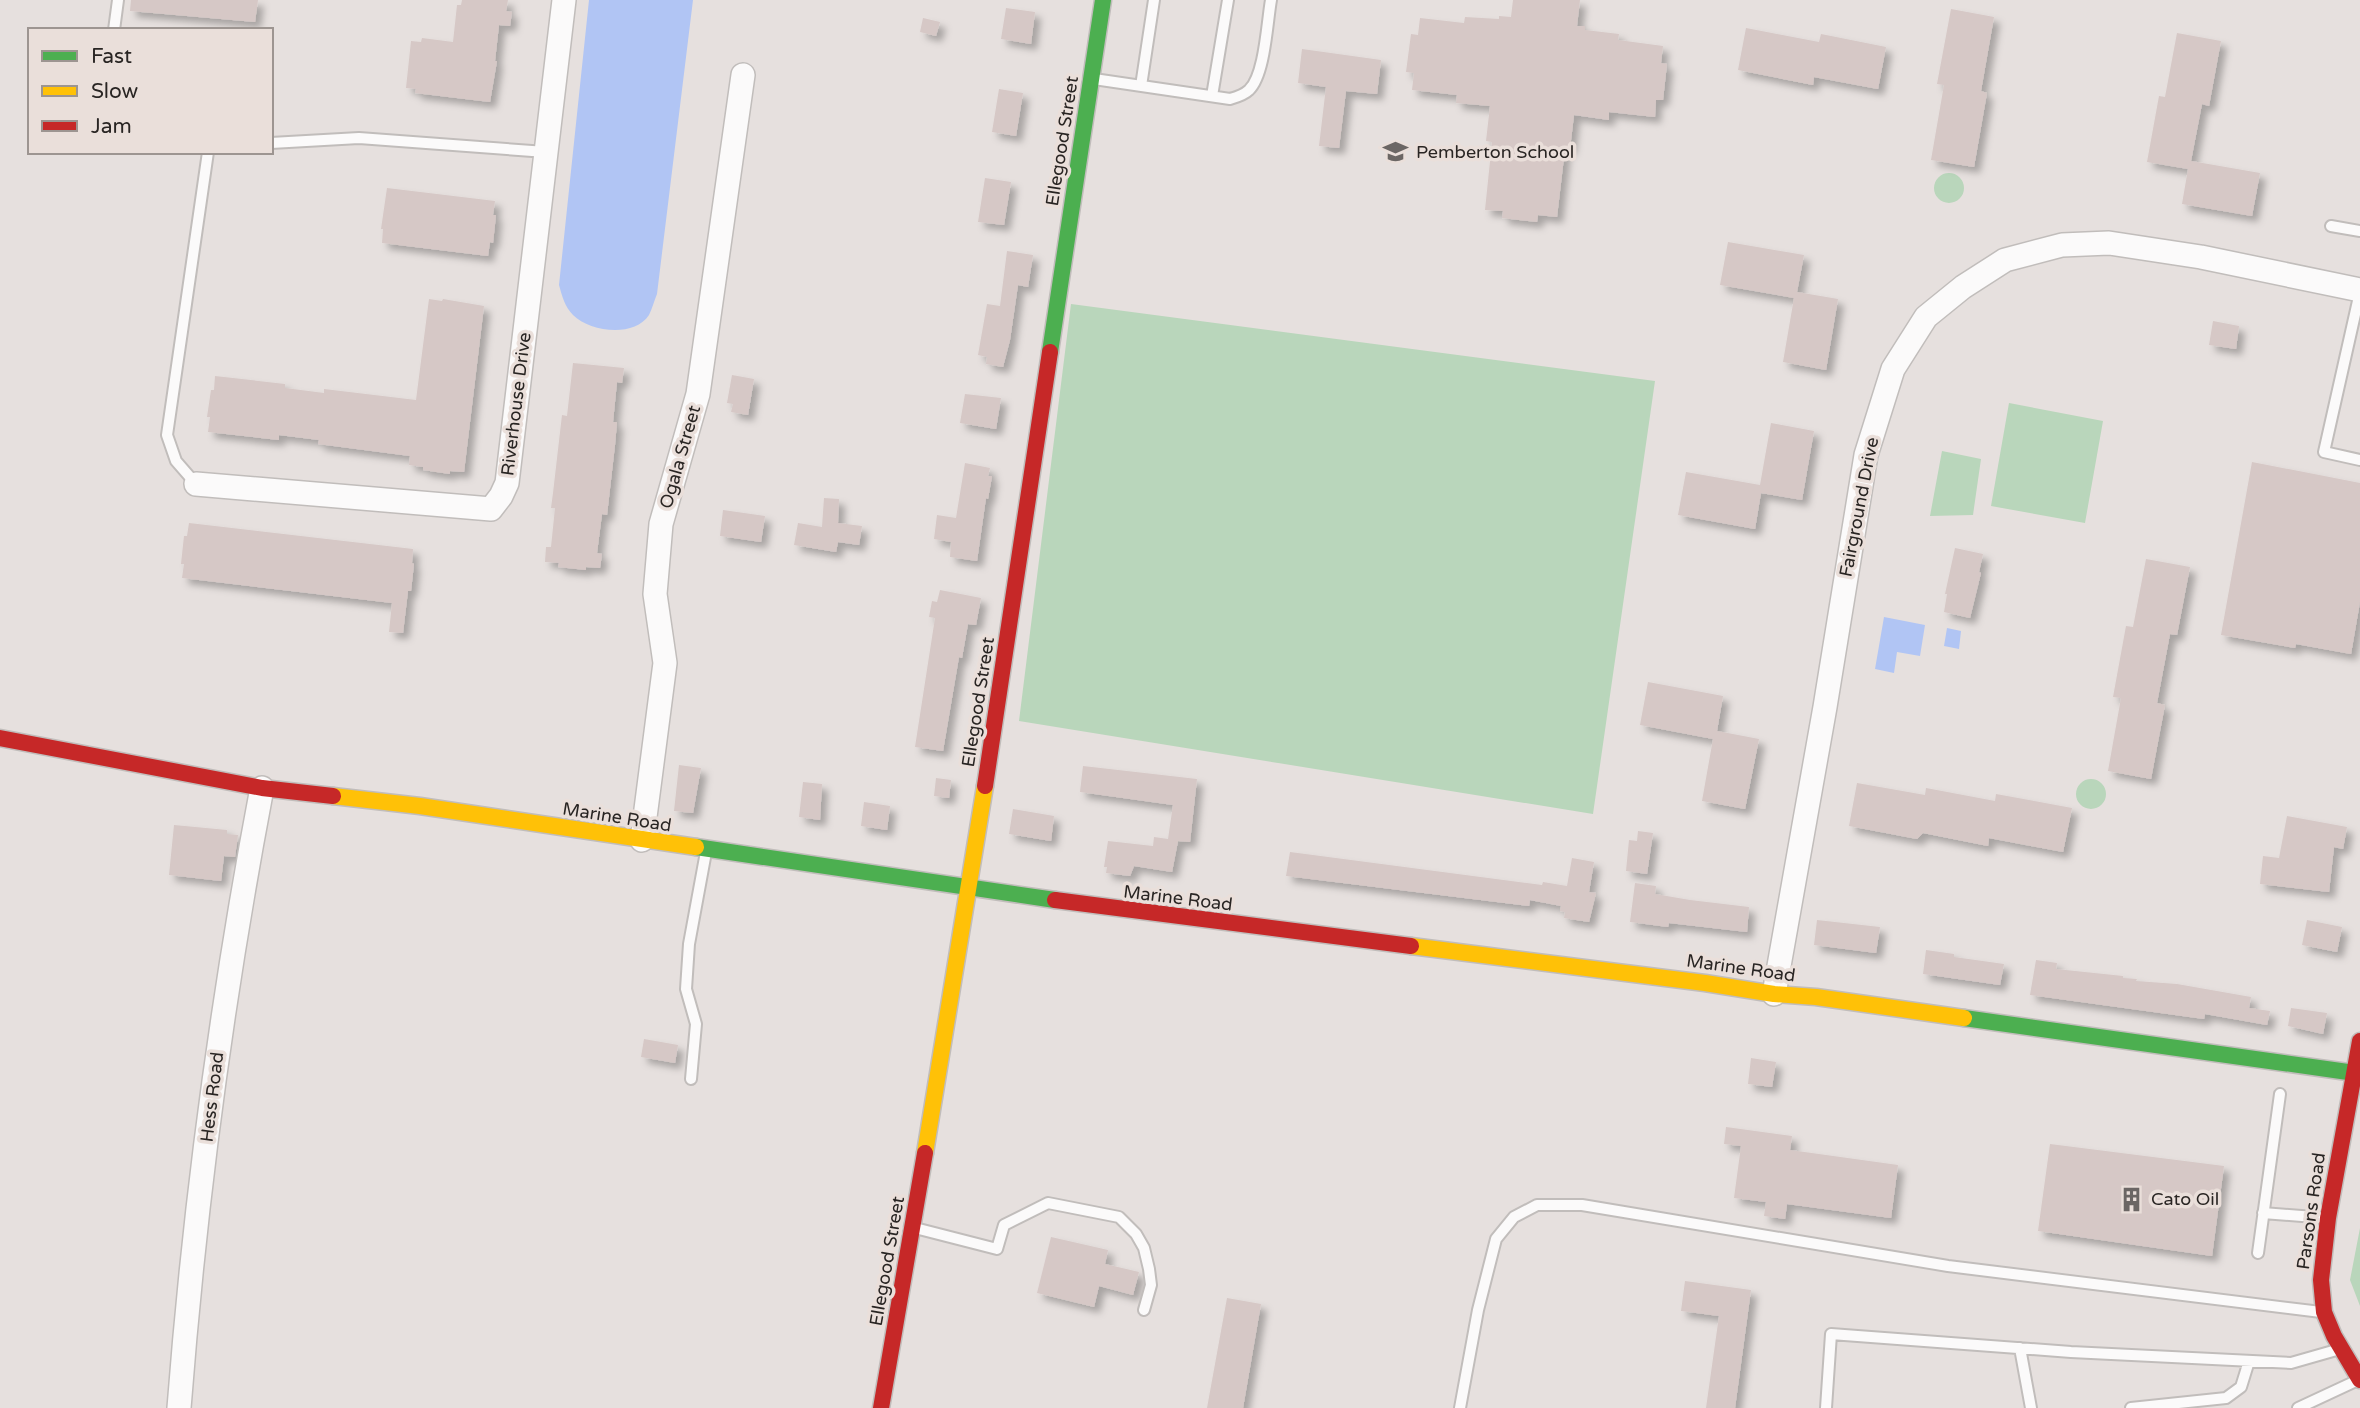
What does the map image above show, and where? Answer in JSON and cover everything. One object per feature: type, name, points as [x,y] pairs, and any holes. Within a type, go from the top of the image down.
[{"type":"street","name":"Riverhouse Drive","points":[[196,484],[491,509],[501,496],[507,483],[564,0]]},
{"type":"street","name":"Ellegood Street","points":[[881,1408],[970,889],[1103,0]]},
{"type":"street","name":"Ogala Street","points":[[642,840],[665,663],[655,594],[661,524],[698,394],[743,75]]},
{"type":"street","name":"Fairground Drive","points":[[1774,994],[1866,455],[1893,369],[1926,317],[1963,287],[2006,260],[2062,245],[2109,243],[2201,257],[2360,291]]},
{"type":"street","name":"Marine Road","points":[[0,738],[262,788],[421,806],[970,889],[1774,994],[1816,997],[2355,1073]]},
{"type":"street","name":"Hess Road","points":[[179,1408],[212,1088],[236,922],[262,788]]},
{"type":"street","name":"Parsons Road","points":[[2360,1041],[2328,1218],[2321,1280],[2324,1312],[2360,1380]]},
{"type":"lane","points":[[114,28],[118,0]]},
{"type":"lane","points":[[1141,86],[1154,0]]},
{"type":"lane","points":[[1212,96],[1228,0]]},
{"type":"lane","points":[[1091,79],[1230,99],[1240,96],[1249,91],[1256,82],[1271,0]]},
{"type":"lane","points":[[273,143],[359,138],[546,152]]},
{"type":"lane","points":[[196,484],[176,461],[167,435],[208,154]]},
{"type":"lane","points":[[2331,226],[2360,230]]},
{"type":"lane","points":[[2360,291],[2354,338],[2325,452],[2360,460]]},
{"type":"lane","points":[[691,1079],[696,1024],[686,989],[689,944],[707,850]]},
{"type":"lane","points":[[2258,1253],[2280,1094]]},
{"type":"lane","points":[[912,1227],[997,1249],[1004,1225],[1048,1203],[1119,1217],[1136,1234],[1144,1248],[1150,1269],[1151,1285],[1144,1310]]},
{"type":"lane","points":[[1460,1408],[1478,1310],[1496,1239],[1514,1217],[1537,1205],[1582,1205],[1960,1268],[2324,1312]]},
{"type":"lane","points":[[2263,1213],[2328,1218]]},
{"type":"lane","points":[[1826,1408],[1831,1334],[2291,1363],[2341,1348]]},
{"type":"lane","points":[[2020,1348],[2031,1408]]},
{"type":"lane","points":[[2131,1408],[2226,1398],[2241,1387],[2249,1361]]},
{"type":"lane","points":[[2298,1408],[2360,1380]]},
{"type":"green space","points":[[1949,173],[1960,177],[1964,188],[1960,199],[1949,203],[1938,199],[1934,188],[1938,177]]},
{"type":"green space","points":[[1071,304],[1655,381],[1593,814],[1019,721]]},
{"type":"green space","points":[[2009,403],[2103,421],[2085,523],[1991,506]]},
{"type":"green space","points":[[1942,451],[1981,459],[1973,515],[1930,516]]},
{"type":"green space","points":[[2091,779],[2097,780],[2105,788],[2105,800],[2097,808],[2091,809],[2085,808],[2077,800],[2076,794],[2077,788],[2085,780]]},
{"type":"green space","points":[[2360,1228],[2360,1306],[2350,1280]]},
{"type":"water","points":[[589,0],[693,0],[657,294],[649,315],[642,322],[623,330],[601,329],[581,321],[568,308],[559,285]]},
{"type":"water","points":[[1884,617],[1925,625],[1920,656],[1897,652],[1894,673],[1875,669]]},
{"type":"water","points":[[1947,628],[1961,631],[1959,649],[1944,646]]},
{"type":"building","points":[[131,0],[258,0],[255,22],[130,11]]},
{"type":"building","points":[[462,0],[508,0],[506,11],[512,12],[510,26],[499,25],[497,61],[490,102],[415,93],[416,89],[406,88],[411,41],[421,42],[422,38],[453,42],[457,5],[461,5]]},
{"type":"building","points":[[1513,0],[1580,0],[1577,26],[1585,26],[1585,30],[1619,34],[1618,40],[1663,46],[1661,63],[1667,64],[1663,100],[1656,100],[1655,117],[1609,112],[1609,120],[1574,115],[1570,149],[1565,149],[1557,217],[1538,215],[1537,222],[1502,218],[1503,211],[1485,210],[1492,142],[1486,141],[1490,106],[1456,103],[1457,95],[1412,90],[1414,73],[1406,72],[1411,34],[1418,35],[1420,18],[1464,23],[1465,17],[1511,17]]},
{"type":"building","points":[[1006,8],[1035,12],[1031,44],[1001,39]]},
{"type":"building","points":[[1951,9],[1994,17],[1981,91],[1987,93],[1974,167],[1931,160],[1944,85],[1937,84]]},
{"type":"building","points":[[923,18],[940,22],[936,36],[920,32]]},
{"type":"building","points":[[1746,28],[1819,42],[1821,34],[1886,47],[1878,89],[1814,77],[1813,85],[1738,70]]},
{"type":"building","points":[[2177,33],[2221,41],[2209,106],[2202,104],[2191,161],[2260,173],[2252,216],[2182,204],[2188,169],[2147,162],[2159,96],[2165,97]]},
{"type":"building","points":[[1302,49],[1381,60],[1377,94],[1346,91],[1339,148],[1319,146],[1326,87],[1298,83]]},
{"type":"building","points":[[999,89],[1023,93],[1016,136],[992,132]]},
{"type":"building","points":[[985,178],[1011,182],[1004,225],[978,222]]},
{"type":"building","points":[[387,188],[495,201],[493,243],[490,242],[488,256],[382,243],[381,229]]},
{"type":"building","points":[[1728,242],[1804,255],[1797,292],[1838,299],[1826,370],[1783,362],[1794,298],[1720,285]]},
{"type":"building","points":[[1007,251],[1033,255],[1028,287],[1018,285],[1003,367],[986,364],[987,357],[978,355],[987,304],[1000,306]]},
{"type":"building","points":[[429,299],[484,306],[464,472],[450,471],[450,474],[423,470],[423,467],[409,465],[410,456],[318,444],[319,440],[279,435],[279,440],[208,432],[210,417],[207,417],[215,376],[285,384],[285,388],[324,393],[324,389],[416,400]]},
{"type":"building","points":[[2213,321],[2239,326],[2236,349],[2209,345]]},
{"type":"building","points":[[573,363],[624,368],[622,383],[617,382],[613,422],[617,422],[607,515],[602,514],[597,553],[602,554],[600,568],[586,567],[586,570],[558,567],[559,563],[545,562],[546,547],[551,547],[555,508],[551,508],[562,415],[567,416]]},
{"type":"building","points":[[732,375],[754,379],[748,415],[731,412],[733,404],[727,403]]},
{"type":"building","points":[[965,394],[1001,398],[996,429],[960,423]]},
{"type":"building","points":[[1771,423],[1814,431],[1802,500],[1761,493],[1755,529],[1678,515],[1686,472],[1760,485]]},
{"type":"building","points":[[2252,462],[2360,483],[2360,602],[2351,654],[2296,644],[2295,648],[2221,635]]},
{"type":"building","points":[[965,463],[990,468],[988,476],[992,476],[977,561],[950,557],[951,542],[934,539],[937,515],[956,518]]},
{"type":"building","points":[[824,498],[839,499],[838,523],[862,526],[859,545],[838,542],[836,552],[794,545],[798,523],[822,527]]},
{"type":"building","points":[[723,510],[765,516],[761,542],[720,536]]},
{"type":"building","points":[[189,523],[413,549],[411,591],[408,591],[403,633],[389,632],[392,603],[182,578],[184,536],[187,536]]},
{"type":"building","points":[[1955,548],[1983,554],[1970,618],[1944,612]]},
{"type":"building","points":[[2146,559],[2190,567],[2177,635],[2170,634],[2157,703],[2165,705],[2151,779],[2108,771],[2121,698],[2113,697],[2126,626],[2133,627]]},
{"type":"building","points":[[940,590],[981,598],[976,625],[968,624],[962,658],[959,657],[943,751],[915,747],[935,618],[929,617],[932,601],[937,602]]},
{"type":"building","points":[[1648,682],[1723,696],[1717,731],[1759,739],[1745,809],[1702,801],[1713,739],[1640,725]]},
{"type":"building","points":[[679,765],[701,768],[693,813],[674,811]]},
{"type":"building","points":[[1083,766],[1197,779],[1190,842],[1178,841],[1172,872],[1134,866],[1130,876],[1106,873],[1107,867],[1104,867],[1108,841],[1153,846],[1154,837],[1168,839],[1173,805],[1080,792]]},
{"type":"building","points":[[936,778],[951,780],[949,798],[934,796]]},
{"type":"building","points":[[803,782],[822,784],[820,820],[799,817]]},
{"type":"building","points":[[1857,783],[1925,795],[1926,788],[1995,801],[1996,794],[2072,808],[2063,852],[1989,838],[1988,846],[1923,833],[1917,839],[1849,826]]},
{"type":"building","points":[[864,802],[890,806],[887,830],[861,826]]},
{"type":"building","points":[[1013,809],[1054,816],[1051,841],[1009,834]]},
{"type":"building","points":[[2287,816],[2347,827],[2343,849],[2334,847],[2329,892],[2260,884],[2263,856],[2279,858]]},
{"type":"building","points":[[174,825],[227,830],[227,834],[238,835],[235,857],[224,856],[221,881],[169,875]]},
{"type":"building","points":[[1638,831],[1653,833],[1647,874],[1626,871],[1629,840],[1637,841]]},
{"type":"building","points":[[1290,852],[1567,886],[1572,858],[1594,862],[1589,892],[1596,893],[1589,922],[1564,918],[1565,912],[1560,911],[1561,906],[1530,900],[1529,906],[1286,876]]},
{"type":"building","points":[[1635,883],[1656,886],[1655,894],[1749,907],[1747,932],[1669,923],[1668,927],[1630,922]]},
{"type":"building","points":[[1817,920],[1880,927],[1876,953],[1814,945]]},
{"type":"building","points":[[2307,920],[2342,927],[2337,952],[2302,945]]},
{"type":"building","points":[[1926,950],[2004,964],[2000,985],[1923,974]]},
{"type":"building","points":[[2036,960],[2057,963],[2056,969],[2123,976],[2137,979],[2136,981],[2177,984],[2251,997],[2249,1008],[2270,1011],[2267,1025],[2205,1014],[2204,1019],[2030,995]]},
{"type":"building","points":[[2291,1008],[2327,1013],[2323,1034],[2288,1026]]},
{"type":"building","points":[[644,1039],[678,1045],[675,1063],[641,1057]]},
{"type":"building","points":[[1751,1058],[1776,1062],[1772,1087],[1748,1084]]},
{"type":"building","points":[[1726,1127],[1792,1136],[1790,1150],[1898,1165],[1891,1218],[1787,1204],[1785,1219],[1764,1216],[1766,1202],[1734,1198],[1741,1146],[1724,1144]]},
{"type":"building","name":"Cato Oil","points":[[2050,1144],[2224,1166],[2212,1256],[2038,1231]]},
{"type":"building","points":[[1051,1237],[1108,1250],[1105,1264],[1139,1272],[1133,1295],[1099,1286],[1094,1307],[1037,1293]]},
{"type":"building","points":[[1685,1281],[1751,1290],[1735,1408],[1706,1408],[1719,1316],[1681,1311]]},
{"type":"building","points":[[1227,1298],[1261,1304],[1243,1408],[1207,1408]]},
{"type":"traffic: fast","points":[[1050,352],[1103,0]]},
{"type":"traffic: fast","points":[[696,847],[1055,900]]},
{"type":"traffic: fast","points":[[1964,1018],[2355,1073]]},
{"type":"traffic: slow","points":[[925,1153],[985,786]]},
{"type":"traffic: slow","points":[[333,796],[420,806],[696,847]]},
{"type":"traffic: slow","points":[[1411,946],[1964,1018]]},
{"type":"traffic: jam","points":[[985,786],[1050,352]]},
{"type":"traffic: jam","points":[[0,738],[262,788],[333,796]]},
{"type":"traffic: jam","points":[[1055,900],[1411,946]]},
{"type":"traffic: jam","points":[[2360,1041],[2328,1218],[2321,1280],[2324,1312],[2334,1336],[2360,1380]]},
{"type":"traffic: jam","points":[[881,1408],[925,1153]]},
{"type":"place","name":"Pemberton School","points":[[1396,152]]},
{"type":"place","name":"Cato Oil","points":[[2131,1199]]}]
